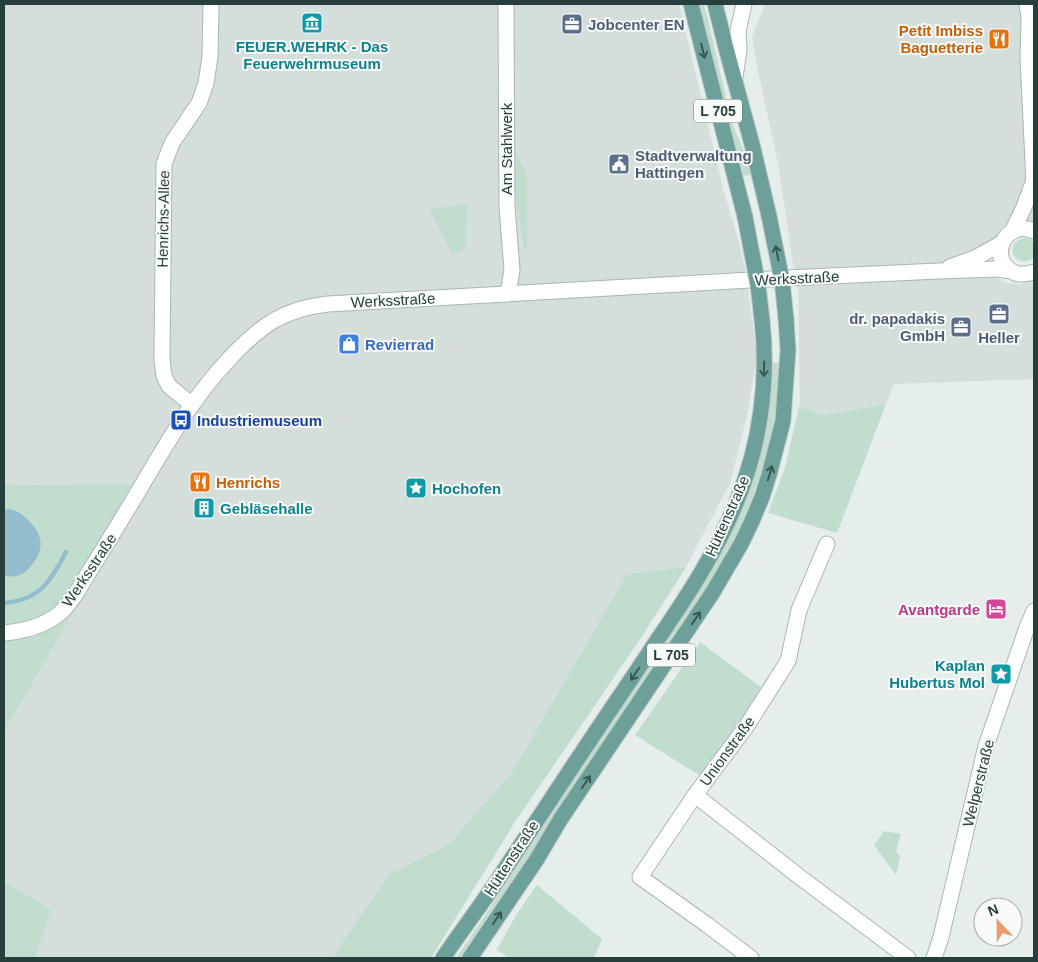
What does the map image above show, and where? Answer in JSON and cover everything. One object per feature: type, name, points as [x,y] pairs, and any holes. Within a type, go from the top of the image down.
[{"type":"main road","name":"Hüttenstraße","points":[[443,958],[495,884],[703,571],[738,500],[746,476],[761,417],[764,350],[762,320],[757,278],[744,217],[691,4]]},
{"type":"main road","name":"Hüttenstraße","points":[[470,958],[713,592],[741,544],[762,497],[776,451],[783,420],[787,385],[788,350],[782,280],[753,148],[715,4]]},
{"type":"street","name":"Henrichs-Allee","points":[[191,404],[169,386],[164,376],[162,360],[164,164],[172,143],[199,103],[206,83],[210,57],[210,4]]},
{"type":"street","name":"Am Stahlwerk","points":[[506,4],[507,207],[512,270],[508,294]]},
{"type":"street","points":[[735,78],[739,50],[738,31],[744,4]]},
{"type":"street","points":[[1011,270],[1002,260],[1000,252],[1024,207],[1034,182],[1028,58],[1029,8]]},
{"type":"street","name":"Werksstraße","points":[[939,271],[975,258],[1018,229],[1025,228],[1034,231]]},
{"type":"street","name":"Werksstraße","points":[[4,633],[36,627],[50,620],[65,608],[80,587],[191,404],[215,374],[248,340],[263,327],[293,312],[312,306],[328,304],[787,278],[939,271],[1011,270],[1022,274],[1034,272]]},
{"type":"street","name":"Unionstraße","points":[[827,544],[798,610],[788,661],[746,727],[695,795],[773,857],[908,958]]},
{"type":"street","name":"Welperstraße","points":[[934,958],[941,937],[986,746],[1034,611]]},
{"type":"street","points":[[695,795],[640,878],[751,958]]},
{"type":"shaded area","points":[[4,4],[679,4],[724,192],[745,269],[757,355],[747,416],[730,483],[686,567],[627,574],[512,772],[450,843],[389,876],[332,958],[35,958],[51,910],[4,881],[4,732],[150,484],[4,485]]},
{"type":"shaded area","points":[[765,4],[1034,4],[1034,221],[1021,220],[1006,225],[992,242],[949,262],[794,271],[779,169],[752,37]]},
{"type":"shaded area","points":[[991,275],[1006,283],[1020,284],[1034,279],[1034,379],[894,384],[886,404],[825,415],[800,407],[798,285]]},
{"type":"green space","points":[[704,5],[707,15],[732,123],[751,175],[742,176],[700,6]]},
{"type":"green space","points":[[514,151],[527,176],[527,248],[524,248],[515,194]]},
{"type":"green space","points":[[467,204],[466,248],[452,254],[429,209]]},
{"type":"green space","points":[[1023,238],[1031,239],[1034,243],[1034,257],[1028,261],[1018,260],[1014,256],[1013,246]]},
{"type":"green space","points":[[771,363],[781,363],[779,392],[768,447],[752,499],[729,550],[715,576],[594,756],[510,887],[462,958],[456,958],[490,908],[528,845],[689,607],[723,549],[742,508],[757,465],[765,423]]},
{"type":"green space","points":[[886,404],[837,533],[768,513],[785,468],[799,407],[825,415]]},
{"type":"green space","points":[[151,484],[61,600],[83,596],[4,732],[4,485]]},
{"type":"green space","points":[[686,567],[643,635],[517,819],[431,958],[332,958],[389,875],[450,843],[512,772],[627,574]]},
{"type":"green space","points":[[700,642],[765,690],[702,777],[635,735]]},
{"type":"green space","points":[[884,831],[901,834],[896,851],[900,857],[896,875],[874,845]]},
{"type":"green space","points":[[4,881],[51,910],[35,958],[4,958]]},
{"type":"green space","points":[[537,885],[602,939],[594,958],[510,958],[497,950],[516,915]]},
{"type":"water","points":[[4,509],[14,510],[25,517],[37,531],[40,542],[39,553],[32,565],[23,573],[14,576],[4,576]]},
{"type":"waterway","points":[[4,603],[27,598],[43,587],[55,572],[66,552]]},
{"type":"place","name":"FEUER.WEHRK - Das Feuerwehrmuseum","points":[[312,23]]},
{"type":"place","name":"Jobcenter EN","points":[[572,24]]},
{"type":"place","name":"Petit Imbiss Baguetterie","points":[[999,39]]},
{"type":"place","name":"Stadtverwaltung Hattingen","points":[[619,164]]},
{"type":"place","name":"Heller","points":[[999,314]]},
{"type":"place","name":"dr. papadakis GmbH","points":[[961,327]]},
{"type":"place","name":"Revierrad","points":[[349,344]]},
{"type":"place","name":"Industriemuseum","points":[[181,420]]},
{"type":"place","name":"Henrichs","points":[[200,482]]},
{"type":"place","name":"Hochofen","points":[[416,488]]},
{"type":"place","name":"Gebläsehalle","points":[[204,508]]},
{"type":"place","name":"Avantgarde","points":[[996,609]]},
{"type":"place","name":"Kaplan Hubertus Mol","points":[[1001,674]]}]
